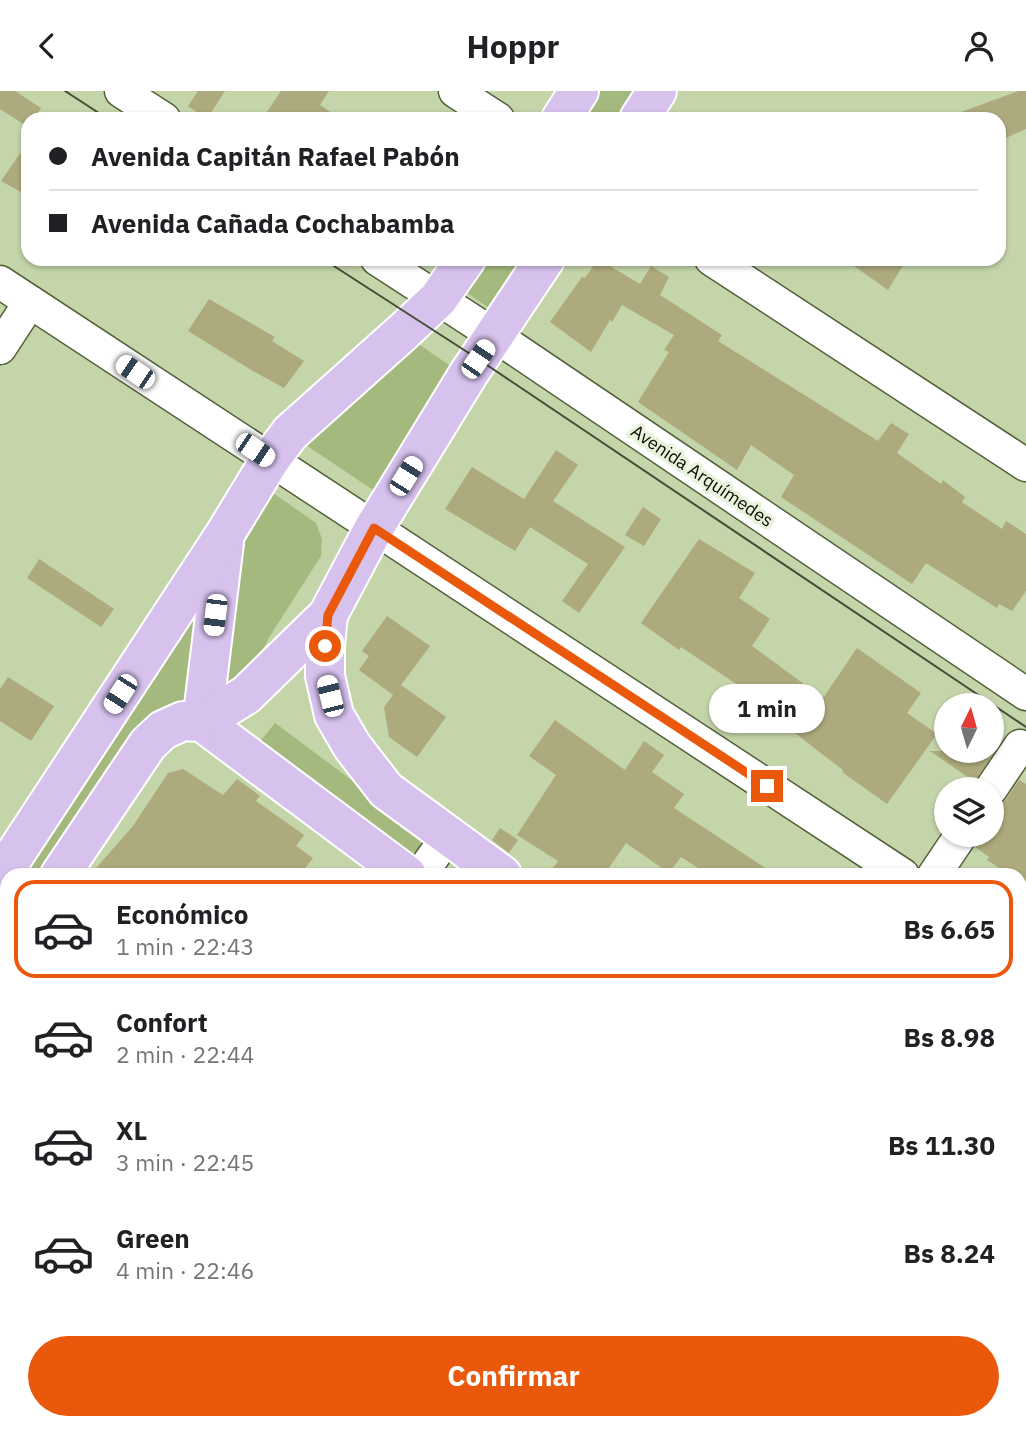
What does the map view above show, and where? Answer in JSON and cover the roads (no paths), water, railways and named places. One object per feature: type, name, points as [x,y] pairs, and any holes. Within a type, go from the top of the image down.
[{"type":"main road","points":[[566,112],[579,91]]},
{"type":"main road","points":[[644,112],[657,91]]},
{"type":"main road","points":[[6,868],[290,433],[438,299],[461,266]]},
{"type":"main road","points":[[202,722],[246,695],[328,615],[374,528],[494,335],[540,266]]},
{"type":"main road","points":[[202,722],[225,534]]},
{"type":"main road","points":[[328,615],[325,676],[334,715],[352,746],[386,790],[492,868]]},
{"type":"main road","points":[[65,868],[148,744],[163,730],[183,721],[202,722],[398,868]]},
{"type":"street","points":[[121,91],[153,112]]},
{"type":"street","points":[[455,91],[487,112]]},
{"type":"street","name":"Avenida Arquímedes","points":[[388,266],[1026,694]]},
{"type":"street","points":[[722,266],[1026,465]]},
{"type":"street","points":[[0,282],[892,868]]},
{"type":"street","points":[[0,348],[30,302]]},
{"type":"street","points":[[999,777],[1020,746]]},
{"type":"street","points":[[425,868],[449,836]]},
{"type":"street","points":[[939,868],[953,847]]},
{"type":"tram line","points":[[65,91],[97,112]]},
{"type":"tram line","points":[[334,266],[478,359],[1026,727]]}]
